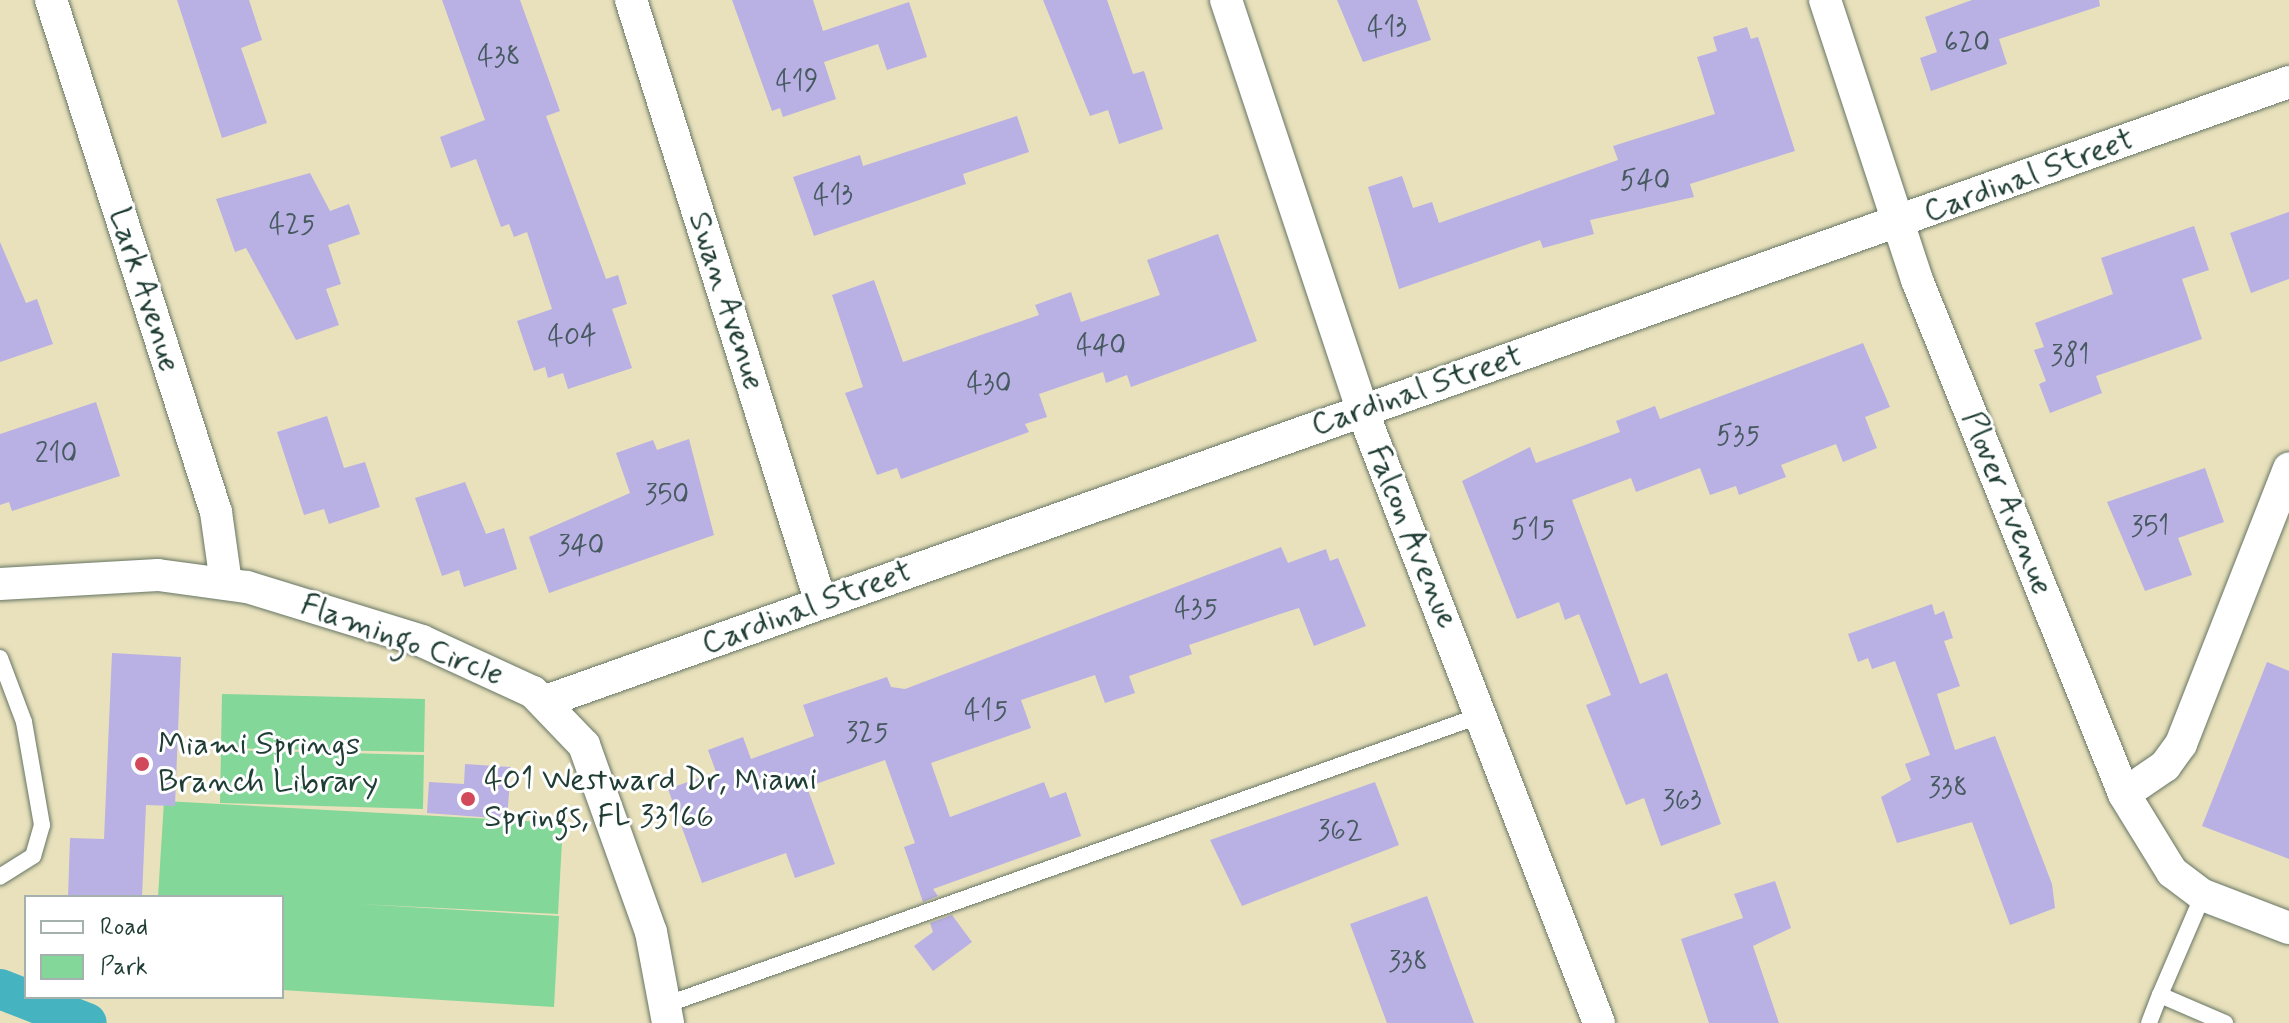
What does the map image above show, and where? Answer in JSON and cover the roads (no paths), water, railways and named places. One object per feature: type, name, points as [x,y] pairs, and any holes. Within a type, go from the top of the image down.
[{"type":"street","name":"Lark Avenue","points":[[51,0],[216,512],[226,583]]},
{"type":"street","name":"Swan Avenue","points":[[631,0],[821,603]]},
{"type":"street","name":"Falcon Avenue","points":[[1226,0],[1362,410],[1599,1023]]},
{"type":"street","name":"Plover Avenue","points":[[1825,0],[1898,224],[2124,794],[2172,872],[2203,895],[2289,928]]},
{"type":"street","name":"Cardinal Street","points":[[546,701],[1362,410],[1898,224],[2289,82]]},
{"type":"street","points":[[2124,794],[2165,766],[2181,744],[2289,468]]},
{"type":"street","name":"Flamingo Circle","points":[[0,584],[158,575],[226,583],[422,641],[546,701],[584,745],[651,932],[668,1013]]},
{"type":"lane","points":[[0,658],[24,722],[42,825],[33,856],[0,877]]},
{"type":"lane","points":[[668,1013],[1482,715]]},
{"type":"lane","points":[[2149,1023],[2203,895]]},
{"type":"lane","points":[[2160,995],[2225,1023]]},
{"type":"waterway","points":[[0,989],[24,998]]},
{"type":"waterway","points":[[26,999],[87,1023]]},
{"type":"place","name":"Miami Springs Branch Library","points":[[142,764]]},
{"type":"place","name":"401 Westward Dr, Miami Springs, FL 33166","points":[[468,799]]}]
